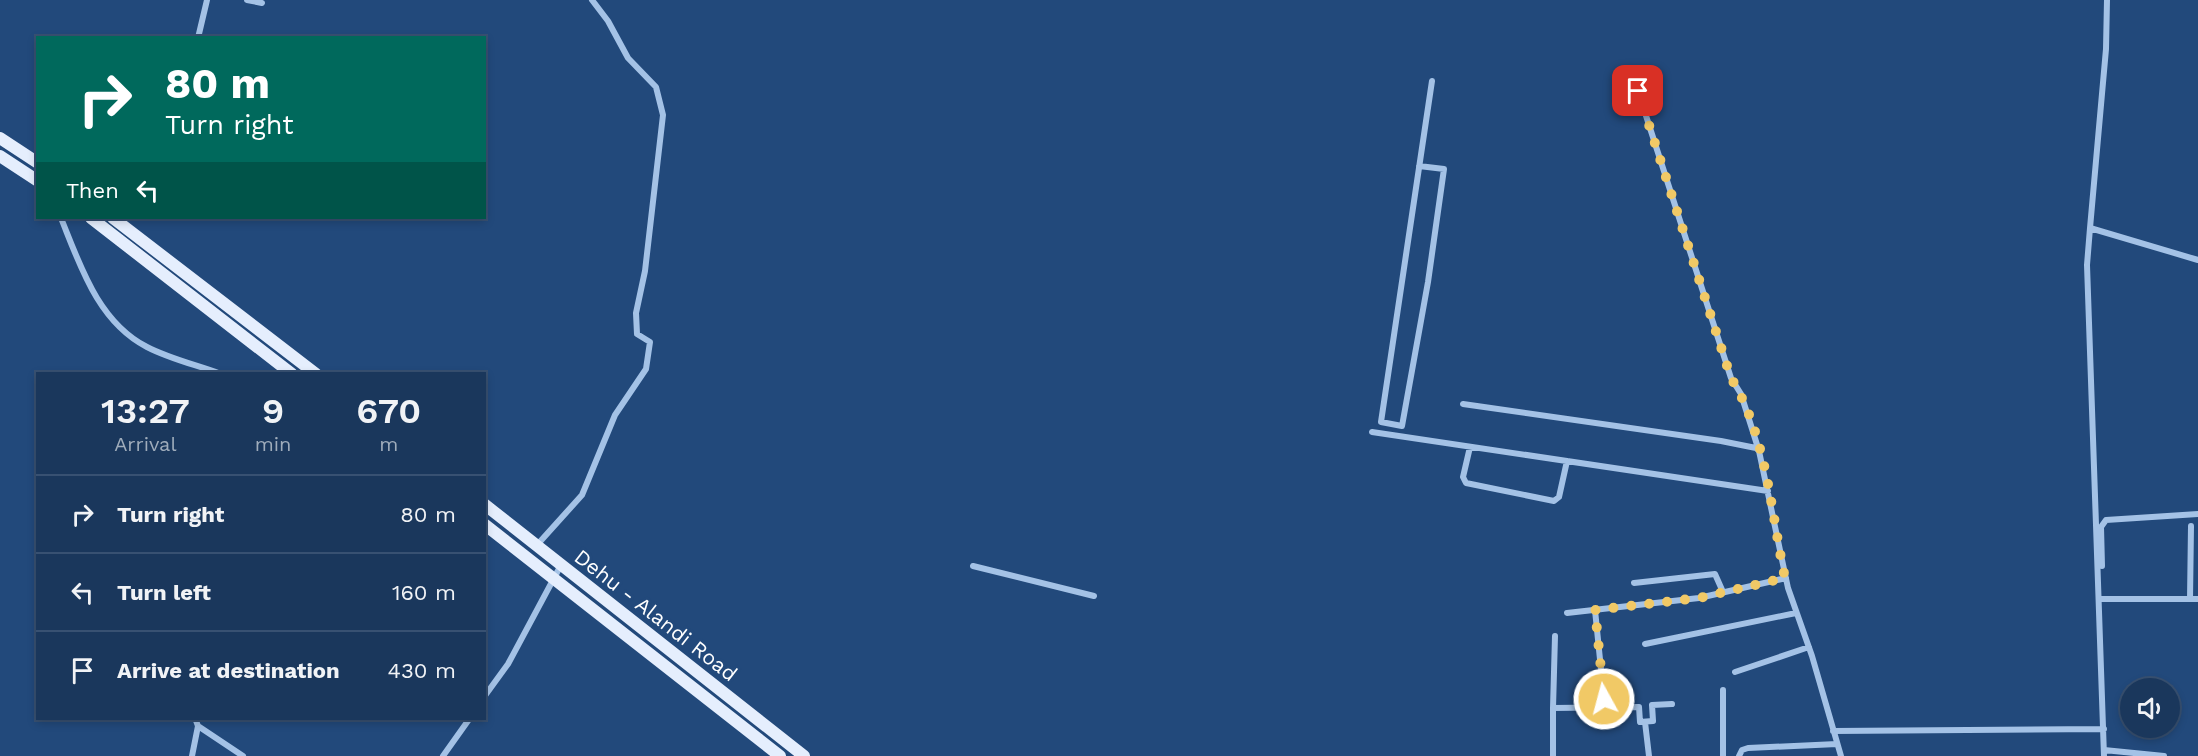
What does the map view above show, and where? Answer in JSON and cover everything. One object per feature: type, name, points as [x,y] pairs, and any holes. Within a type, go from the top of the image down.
[{"type":"main road","points":[[0,138],[36,162]]},
{"type":"main road","points":[[0,156],[36,180]]},
{"type":"main road","points":[[92,219],[289,372]]},
{"type":"main road","points":[[114,219],[313,372]]},
{"type":"main road","name":"Dehu - Alandi Road","points":[[486,506],[804,756]]},
{"type":"main road","name":"Dehu - Alandi Road","points":[[486,526],[780,756]]},
{"type":"street","points":[[198,36],[207,0]]},
{"type":"street","points":[[247,0],[262,3]]},
{"type":"street","points":[[537,545],[582,495],[615,415],[646,369],[650,342],[637,334],[636,313],[645,271],[663,115],[656,87],[628,58],[608,21],[592,0]]},
{"type":"street","points":[[2107,0],[2106,49],[2087,265],[2104,753],[2164,756]]},
{"type":"street","points":[[1419,166],[1444,169],[1402,426],[1381,422],[1419,166],[1432,81]]},
{"type":"street","points":[[1638,91],[1731,378],[1741,394],[1759,451],[1785,578],[1809,646],[1840,756]]},
{"type":"street","points":[[61,219],[93,292],[125,332],[146,347],[215,372]]},
{"type":"street","points":[[2090,228],[2198,260]]},
{"type":"street","points":[[1463,404],[1721,441],[1756,448],[1759,451]]},
{"type":"street","points":[[1390,435],[1392,424]]},
{"type":"street","points":[[1372,432],[1768,492]]},
{"type":"street","points":[[1470,447],[1463,477],[1466,483],[1554,501],[1559,497],[1567,461]]},
{"type":"street","points":[[2099,598],[2102,595],[2101,530],[2104,521],[2198,514]]},
{"type":"street","points":[[2099,598],[2194,599],[2190,589],[2193,531]]},
{"type":"street","points":[[486,694],[508,664],[561,564]]},
{"type":"street","points":[[973,566],[1094,596]]},
{"type":"street","points":[[1634,583],[1715,574],[1723,592]]},
{"type":"street","points":[[1567,613],[1699,598],[1785,578]]},
{"type":"street","points":[[2190,589],[2198,590]]},
{"type":"street","points":[[1595,610],[1604,699]]},
{"type":"street","points":[[1645,644],[1796,613]]},
{"type":"street","points":[[1553,756],[1555,636]]},
{"type":"street","points":[[1735,672],[1809,646]]},
{"type":"street","points":[[1723,690],[1723,756]]},
{"type":"street","points":[[1553,708],[1639,707],[1640,722],[1645,722],[1653,721],[1652,705],[1672,704]]},
{"type":"street","points":[[192,756],[198,726],[196,720]]},
{"type":"street","points":[[443,756],[469,720]]},
{"type":"street","points":[[1645,722],[1650,756]]},
{"type":"street","points":[[198,726],[243,756]]},
{"type":"street","points":[[1833,731],[2104,729]]},
{"type":"street","points":[[1739,756],[1742,750],[1748,748],[1837,744]]},
{"type":"route","points":[[1604,699],[1595,610],[1699,598],[1785,578],[1766,478],[1752,424],[1741,394],[1731,378],[1638,91]]}]
